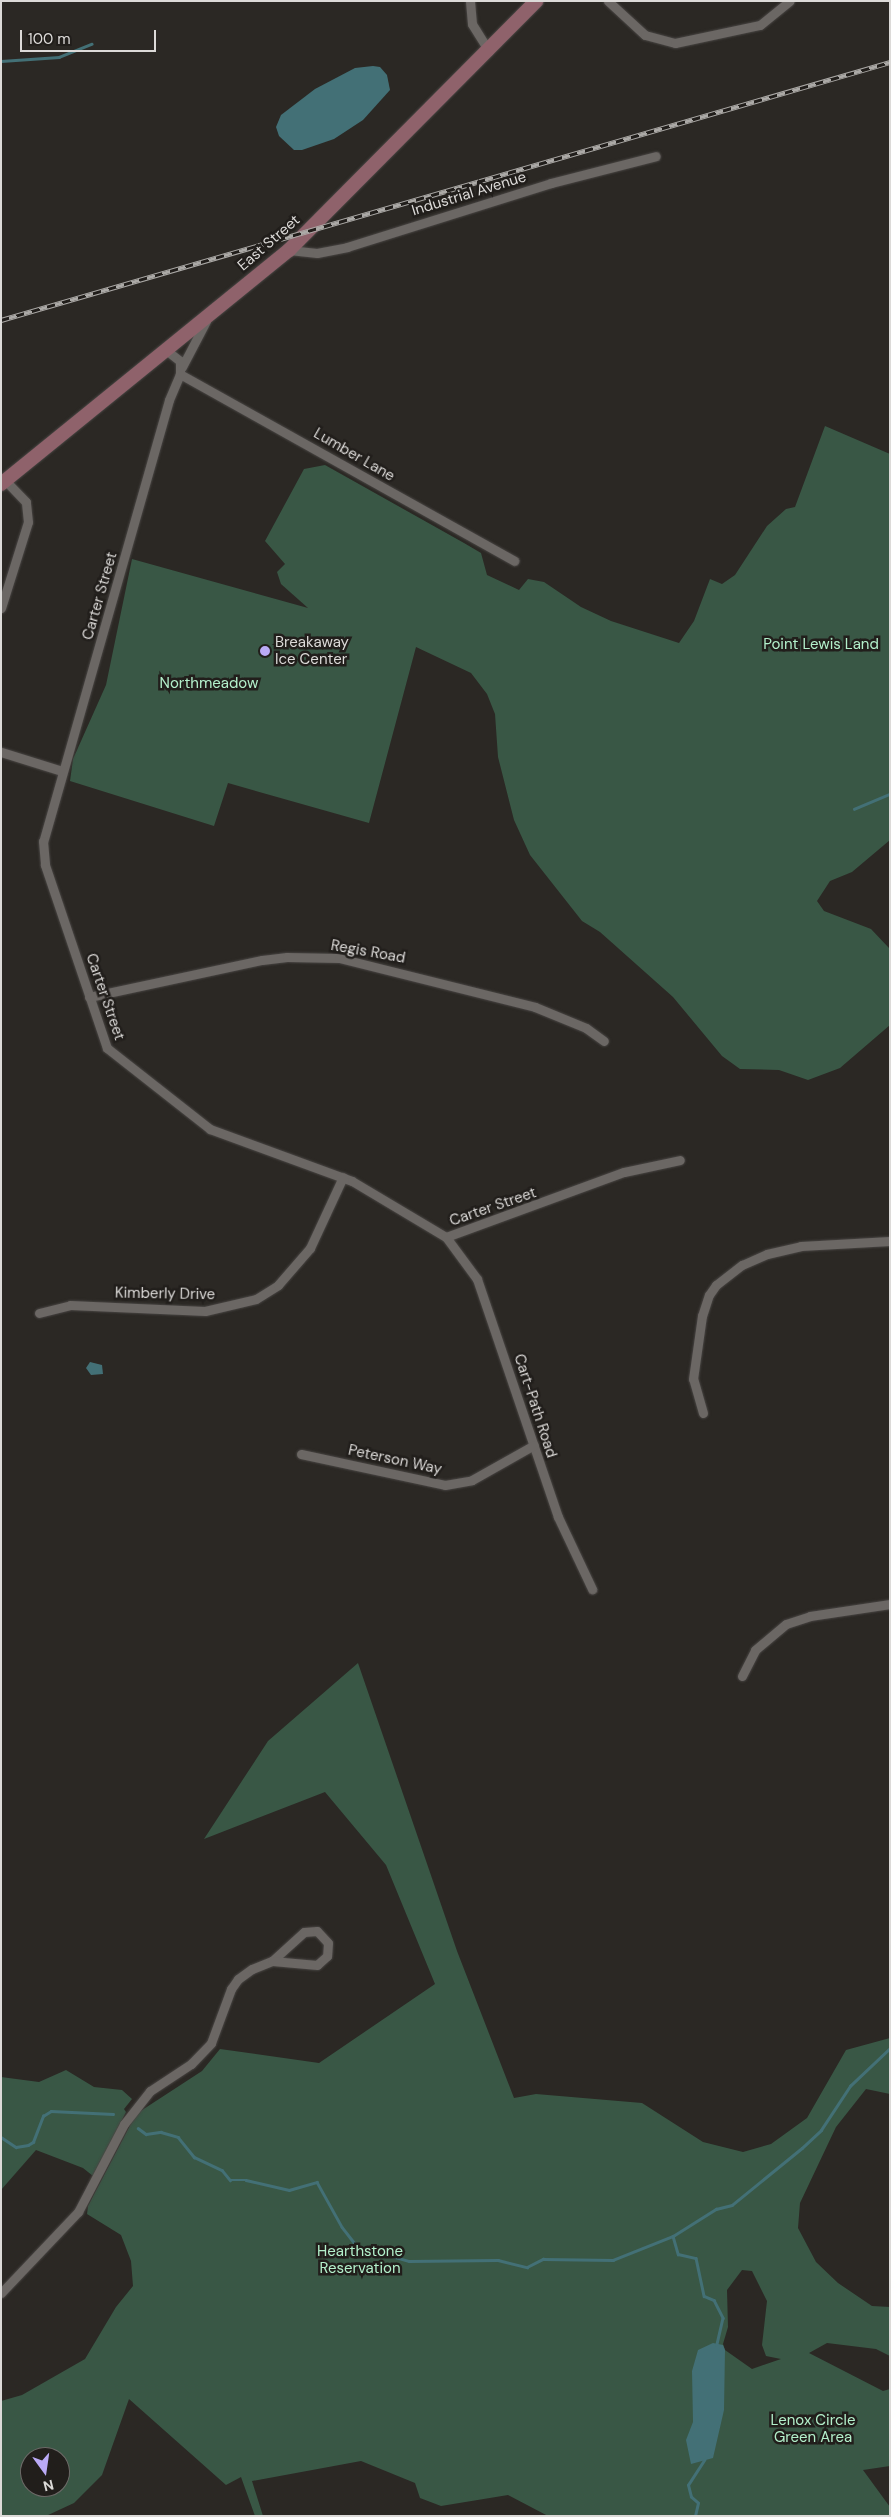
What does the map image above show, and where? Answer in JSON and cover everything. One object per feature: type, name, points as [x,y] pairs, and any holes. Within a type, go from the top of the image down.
[{"type":"main road","name":"East Street","points":[[3,482],[289,250],[489,51],[536,1]]},
{"type":"street","points":[[470,1],[472,24],[489,51]]},
{"type":"street","points":[[608,1],[645,35],[675,44],[760,25],[790,1]]},
{"type":"street","name":"Industrial Avenue","points":[[289,250],[316,252],[347,246],[551,183],[656,156]]},
{"type":"street","name":"Carter Street","points":[[210,315],[181,370],[169,400],[43,841],[43,857],[102,1040],[110,1052],[210,1129],[343,1177],[446,1237],[624,1172],[680,1160]]},
{"type":"street","points":[[166,350],[180,361],[181,370]]},
{"type":"street","name":"Lumber Lane","points":[[181,370],[514,561]]},
{"type":"street","points":[[1,608],[28,522],[26,502],[3,482]]},
{"type":"street","points":[[1,752],[62,771]]},
{"type":"street","name":"Regis Road","points":[[89,997],[262,960],[339,958],[535,1007],[586,1028],[604,1041]]},
{"type":"street","name":"Kimberly Drive","points":[[40,1313],[70,1305],[205,1310],[256,1299],[278,1285],[310,1248],[343,1177]]},
{"type":"street","name":"Cart-Path Road","points":[[446,1237],[477,1279],[558,1517],[592,1589]]},
{"type":"street","points":[[703,1413],[693,1379],[702,1316],[708,1295],[716,1285],[742,1265],[767,1254],[801,1246],[890,1241]]},
{"type":"street","name":"Peterson Way","points":[[301,1454],[452,1485],[472,1480],[534,1444]]},
{"type":"street","points":[[742,1676],[755,1650],[786,1624],[810,1616],[890,1604]]},
{"type":"street","points":[[1,2293],[78,2212],[124,2124],[141,2102],[154,2088],[191,2064],[211,2043],[228,1995],[238,1979],[272,1961],[307,1931],[320,1933],[328,1943],[327,1956],[318,1965],[272,1961]]},
{"type":"green space","points":[[825,426],[890,454],[890,840],[852,872],[830,881],[817,901],[824,911],[871,929],[889,948],[890,1025],[840,1068],[808,1080],[779,1070],[740,1069],[722,1056],[673,997],[600,932],[582,921],[530,855],[514,820],[498,757],[495,714],[487,694],[471,673],[416,647],[369,823],[228,783],[214,826],[70,781],[73,759],[106,685],[132,559],[308,608],[281,584],[277,572],[285,564],[265,541],[304,469],[325,465],[464,543],[481,553],[487,575],[519,590],[528,579],[544,582],[581,607],[611,621],[679,643],[694,621],[710,579],[722,584],[735,575],[767,526],[786,509],[795,507]]},
{"type":"green space","name":"Hearthstone Reservation","points":[[358,1663],[457,1951],[514,2098],[536,2094],[642,2103],[703,2142],[743,2152],[771,2144],[807,2118],[846,2050],[890,2038],[890,2094],[866,2089],[836,2127],[800,2203],[798,2228],[816,2262],[838,2283],[872,2306],[890,2307],[890,2356],[876,2349],[827,2343],[809,2353],[883,2391],[890,2389],[890,2466],[863,2470],[890,2507],[890,2516],[548,2516],[508,2495],[441,2506],[420,2498],[415,2483],[361,2461],[252,2481],[263,2516],[255,2516],[241,2477],[226,2485],[129,2399],[102,2475],[74,2503],[46,2516],[1,2516],[1,2401],[22,2395],[85,2359],[116,2307],[133,2286],[131,2261],[121,2235],[87,2214],[88,2206],[136,2114],[202,2071],[220,2049],[319,2063],[435,1984],[386,1865],[325,1792],[204,1839],[268,1741]],"holes":[[[742,2270],[752,2271],[767,2301],[762,2345],[766,2356],[781,2359],[752,2369],[725,2350],[723,2344],[728,2327],[727,2290]]]},
{"type":"green space","points":[[66,2070],[94,2087],[122,2090],[132,2099],[124,2109],[126,2112],[93,2176],[83,2168],[36,2150],[1,2190],[1,2077],[39,2082]]},
{"type":"water","points":[[380,67],[387,75],[390,90],[363,120],[334,139],[302,150],[294,150],[279,136],[276,127],[281,115],[315,89],[355,68]]},
{"type":"water","points":[[90,1362],[102,1365],[103,1374],[91,1375],[86,1368]]},
{"type":"water","points":[[713,2343],[723,2345],[725,2350],[724,2410],[713,2458],[691,2464],[686,2440],[693,2422],[692,2371],[698,2350]]},
{"type":"waterway","points":[[1,61],[59,57],[92,44]]},
{"type":"waterway","points":[[854,809],[890,794]]},
{"type":"waterway","points":[[138,2128],[146,2134],[161,2132],[178,2137],[194,2157],[222,2170],[230,2180],[246,2180],[289,2190],[317,2182],[342,2227],[357,2246],[409,2261],[498,2260],[527,2267],[543,2259],[613,2260],[673,2236],[716,2209],[732,2205],[802,2148],[821,2130],[850,2086],[890,2048]]},
{"type":"waterway","points":[[1,2137],[16,2147],[28,2145],[33,2142],[43,2116],[51,2111],[113,2114]]},
{"type":"waterway","points":[[673,2236],[678,2254],[696,2258],[704,2296],[714,2300],[723,2318],[717,2344]]},
{"type":"waterway","points":[[695,2516],[698,2503],[691,2497],[688,2485],[704,2460]]},
{"type":"railway","points":[[1,320],[890,62]]},
{"type":"place","name":"Breakaway Ice Center","points":[[265,651]]},
{"type":"park label","name":"Point Lewis Land","points":[[821,645]]},
{"type":"park label","name":"Northmeadow","points":[[209,684]]},
{"type":"park label","name":"Lenox Circle Green Area","points":[[813,2428]]}]
